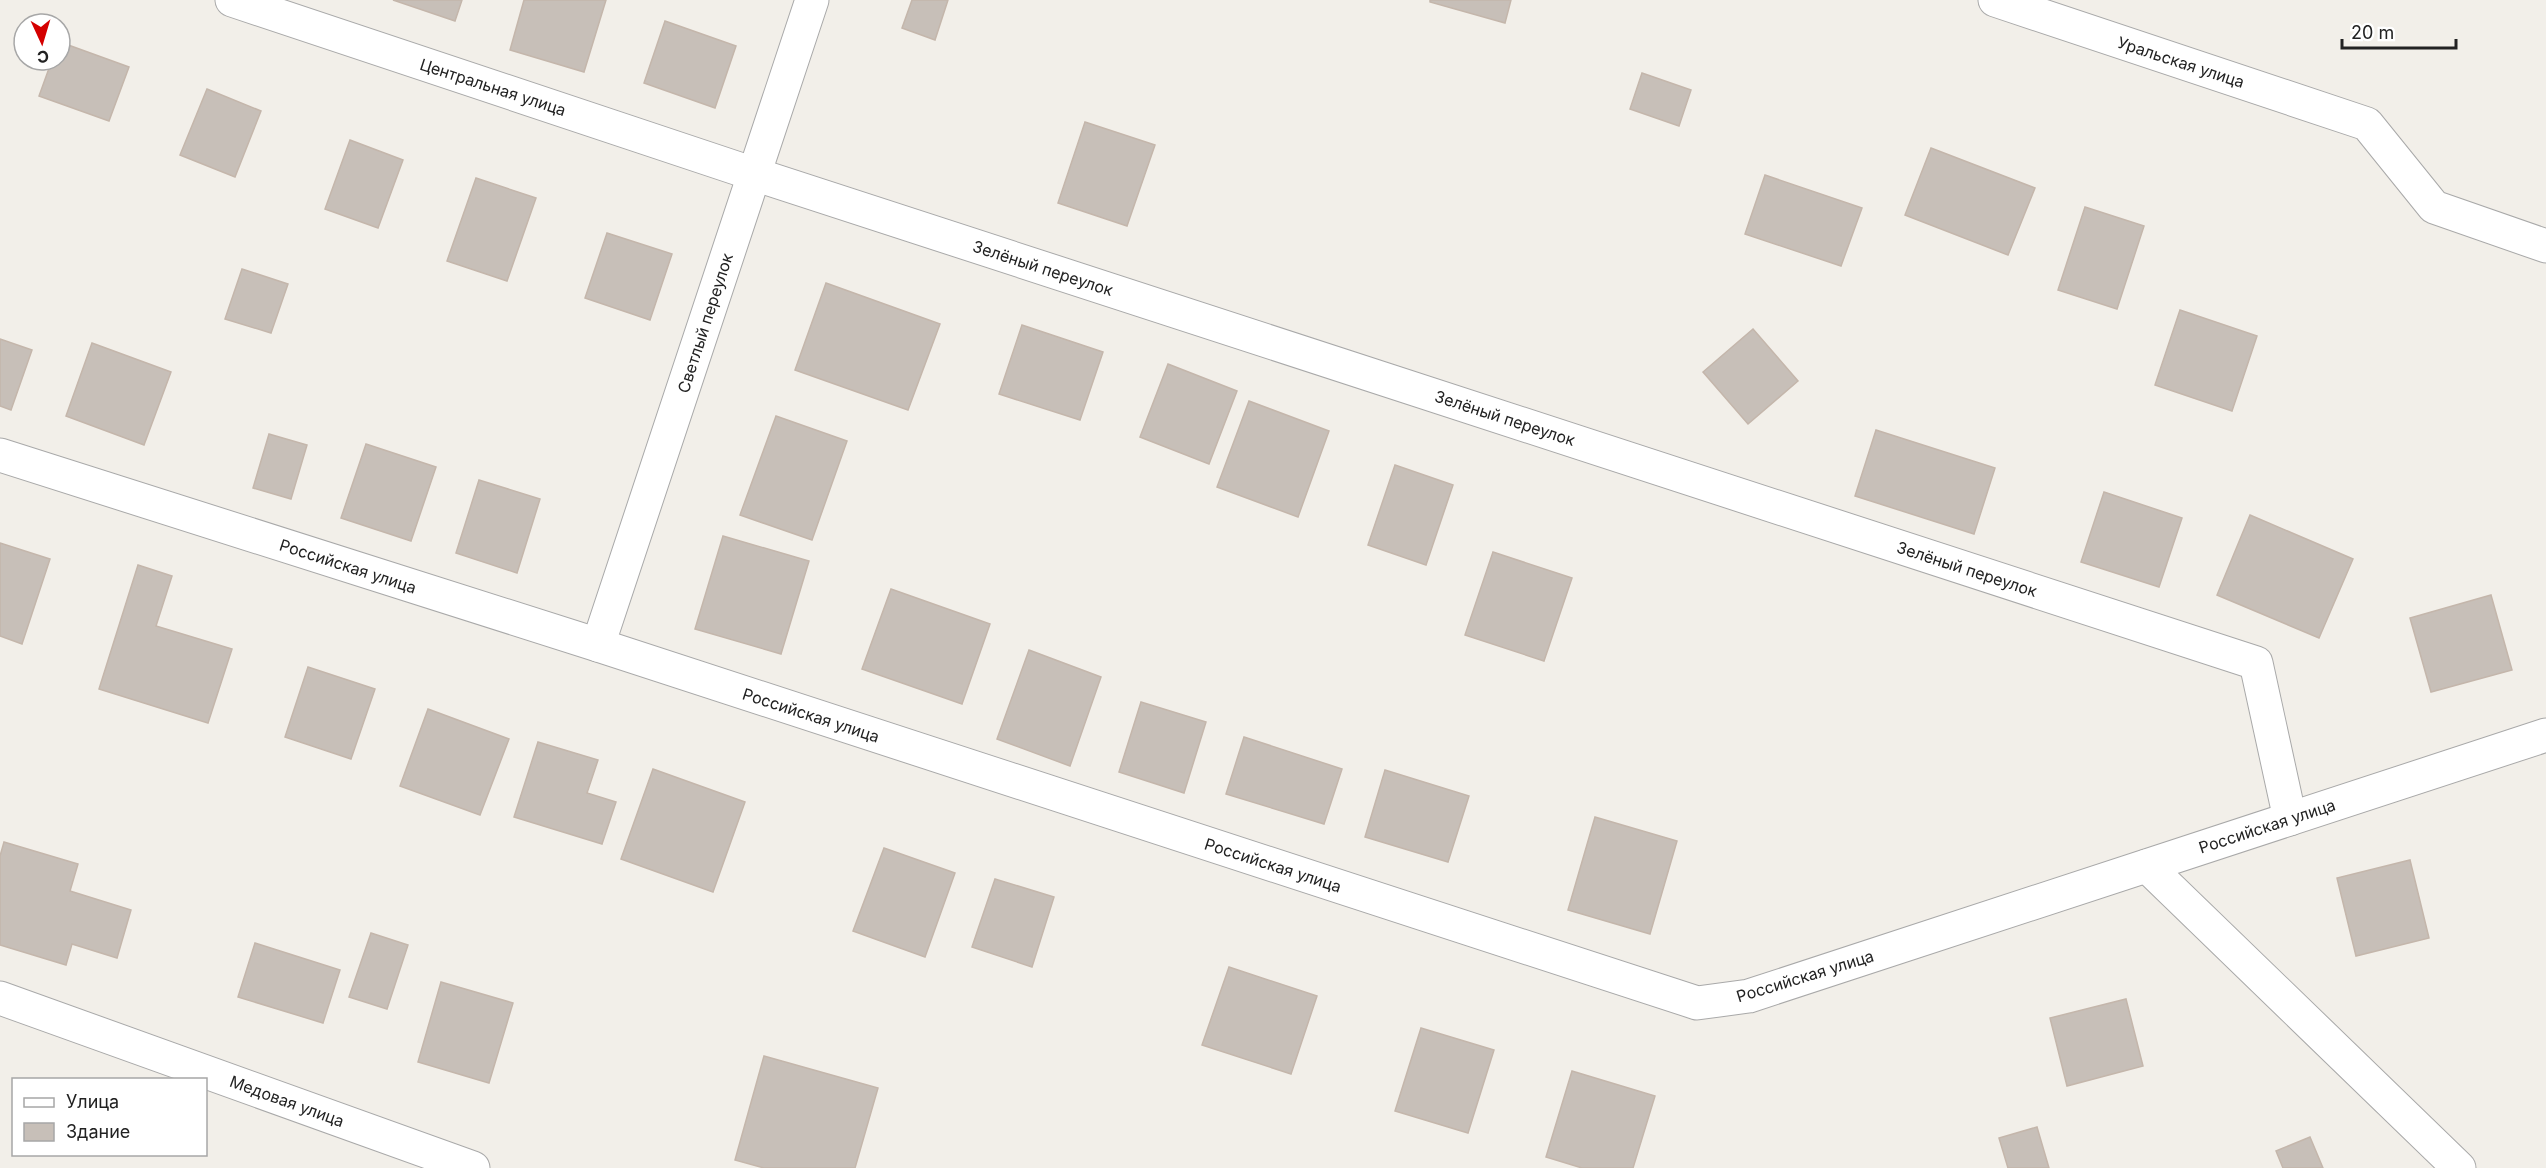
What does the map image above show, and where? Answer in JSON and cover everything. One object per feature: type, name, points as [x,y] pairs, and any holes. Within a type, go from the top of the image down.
[{"type":"street","name":"Центральная улица","points":[[232,0],[754,174]]},
{"type":"street","name":"Светлый переулок","points":[[598,645],[812,0]]},
{"type":"street","name":"Уральская улица","points":[[1995,0],[2367,124],[2434,207],[2546,246]]},
{"type":"street","name":"Зелёный переулок","points":[[754,174],[2256,663],[2290,819]]},
{"type":"street","name":"Российская улица","points":[[0,455],[598,645],[1697,1003],[1749,996],[2546,735]]},
{"type":"street","points":[[2147,866],[2458,1168]]},
{"type":"street","name":"Медовая улица","points":[[0,998],[473,1168]]},
{"type":"building","points":[[393,0],[462,0],[455,21]]},
{"type":"building","points":[[524,0],[606,0],[584,72],[510,50]]},
{"type":"building","points":[[912,0],[948,0],[935,40],[902,28]]},
{"type":"building","points":[[1430,0],[1511,0],[1505,23],[1430,2]]},
{"type":"building","points":[[665,21],[736,46],[715,108],[644,83]]},
{"type":"building","points":[[72,46],[129,67],[109,121],[39,96],[48,72],[72,72]]},
{"type":"building","points":[[1642,73],[1691,90],[1679,126],[1630,109]]},
{"type":"building","points":[[207,89],[261,111],[235,177],[180,155]]},
{"type":"building","points":[[1085,122],[1155,145],[1127,226],[1058,203]]},
{"type":"building","points":[[350,140],[403,160],[378,228],[325,209]]},
{"type":"building","points":[[1931,148],[2035,188],[2008,255],[1905,215]]},
{"type":"building","points":[[1765,175],[1862,208],[1841,266],[1745,234]]},
{"type":"building","points":[[476,178],[536,198],[507,281],[447,261]]},
{"type":"building","points":[[2085,207],[2144,226],[2117,309],[2058,290]]},
{"type":"building","points":[[607,233],[672,254],[650,320],[585,298]]},
{"type":"building","points":[[242,269],[288,284],[271,333],[225,319]]},
{"type":"building","points":[[826,283],[940,324],[908,410],[795,370]]},
{"type":"building","points":[[2180,310],[2257,336],[2232,411],[2155,385]]},
{"type":"building","points":[[1022,325],[1103,352],[1080,420],[999,394]]},
{"type":"building","points":[[1753,329],[1798,381],[1748,424],[1703,372]]},
{"type":"building","points":[[0,339],[32,350],[11,410],[0,406]]},
{"type":"building","points":[[92,343],[171,372],[144,445],[66,416]]},
{"type":"building","points":[[1168,364],[1237,391],[1209,464],[1140,437]]},
{"type":"building","points":[[1249,401],[1329,431],[1298,517],[1217,487]]},
{"type":"building","points":[[776,416],[847,441],[812,540],[740,515]]},
{"type":"building","points":[[1876,430],[1995,468],[1974,534],[1855,496]]},
{"type":"building","points":[[269,434],[307,445],[291,499],[253,488]]},
{"type":"building","points":[[366,444],[436,467],[411,541],[341,518]]},
{"type":"building","points":[[1395,465],[1453,485],[1426,565],[1368,545]]},
{"type":"building","points":[[479,480],[540,499],[517,573],[456,553]]},
{"type":"building","points":[[2104,492],[2182,518],[2159,587],[2081,562]]},
{"type":"building","points":[[2250,515],[2353,559],[2319,638],[2217,595]]},
{"type":"building","points":[[723,536],[809,561],[781,654],[695,629]]},
{"type":"building","points":[[0,543],[50,559],[22,644],[0,636]]},
{"type":"building","points":[[1493,552],[1572,578],[1544,661],[1465,635]]},
{"type":"building","points":[[138,565],[172,576],[156,626],[232,649],[208,723],[99,689]]},
{"type":"building","points":[[891,589],[990,624],[962,704],[862,669]]},
{"type":"building","points":[[2491,595],[2512,670],[2431,692],[2410,618]]},
{"type":"building","points":[[1029,650],[1101,677],[1070,766],[997,739]]},
{"type":"building","points":[[308,667],[375,689],[351,759],[285,737]]},
{"type":"building","points":[[1141,702],[1206,722],[1184,793],[1119,772]]},
{"type":"building","points":[[428,709],[509,739],[480,815],[400,786]]},
{"type":"building","points":[[1244,737],[1342,769],[1324,824],[1226,794]]},
{"type":"building","points":[[538,742],[598,760],[587,793],[616,802],[602,844],[514,817]]},
{"type":"building","points":[[653,769],[745,802],[713,892],[621,859]]},
{"type":"building","points":[[1385,770],[1469,796],[1448,862],[1365,837]]},
{"type":"building","points":[[1595,817],[1677,841],[1650,934],[1568,910]]},
{"type":"building","points":[[4,842],[78,864],[70,891],[131,910],[117,958],[72,944],[66,965],[0,945],[0,856]]},
{"type":"building","points":[[884,848],[955,873],[925,957],[853,931]]},
{"type":"building","points":[[2410,860],[2429,938],[2356,956],[2337,878]]},
{"type":"building","points":[[995,879],[1054,897],[1032,967],[972,947]]},
{"type":"building","points":[[371,933],[408,945],[387,1009],[349,997]]},
{"type":"building","points":[[255,943],[340,970],[323,1023],[238,997]]},
{"type":"building","points":[[1229,967],[1317,996],[1291,1074],[1202,1045]]},
{"type":"building","points":[[441,982],[513,1003],[489,1083],[418,1062]]},
{"type":"building","points":[[2126,999],[2143,1066],[2067,1086],[2050,1018]]},
{"type":"building","points":[[1421,1028],[1494,1050],[1468,1133],[1395,1111]]},
{"type":"building","points":[[764,1056],[878,1088],[855,1168],[764,1168],[735,1160]]},
{"type":"building","points":[[1572,1071],[1655,1096],[1633,1168],[1582,1168],[1546,1157]]},
{"type":"building","points":[[2037,1127],[2049,1168],[2008,1168],[1999,1138]]},
{"type":"building","points":[[2310,1137],[2323,1168],[2283,1168],[2276,1151]]}]
